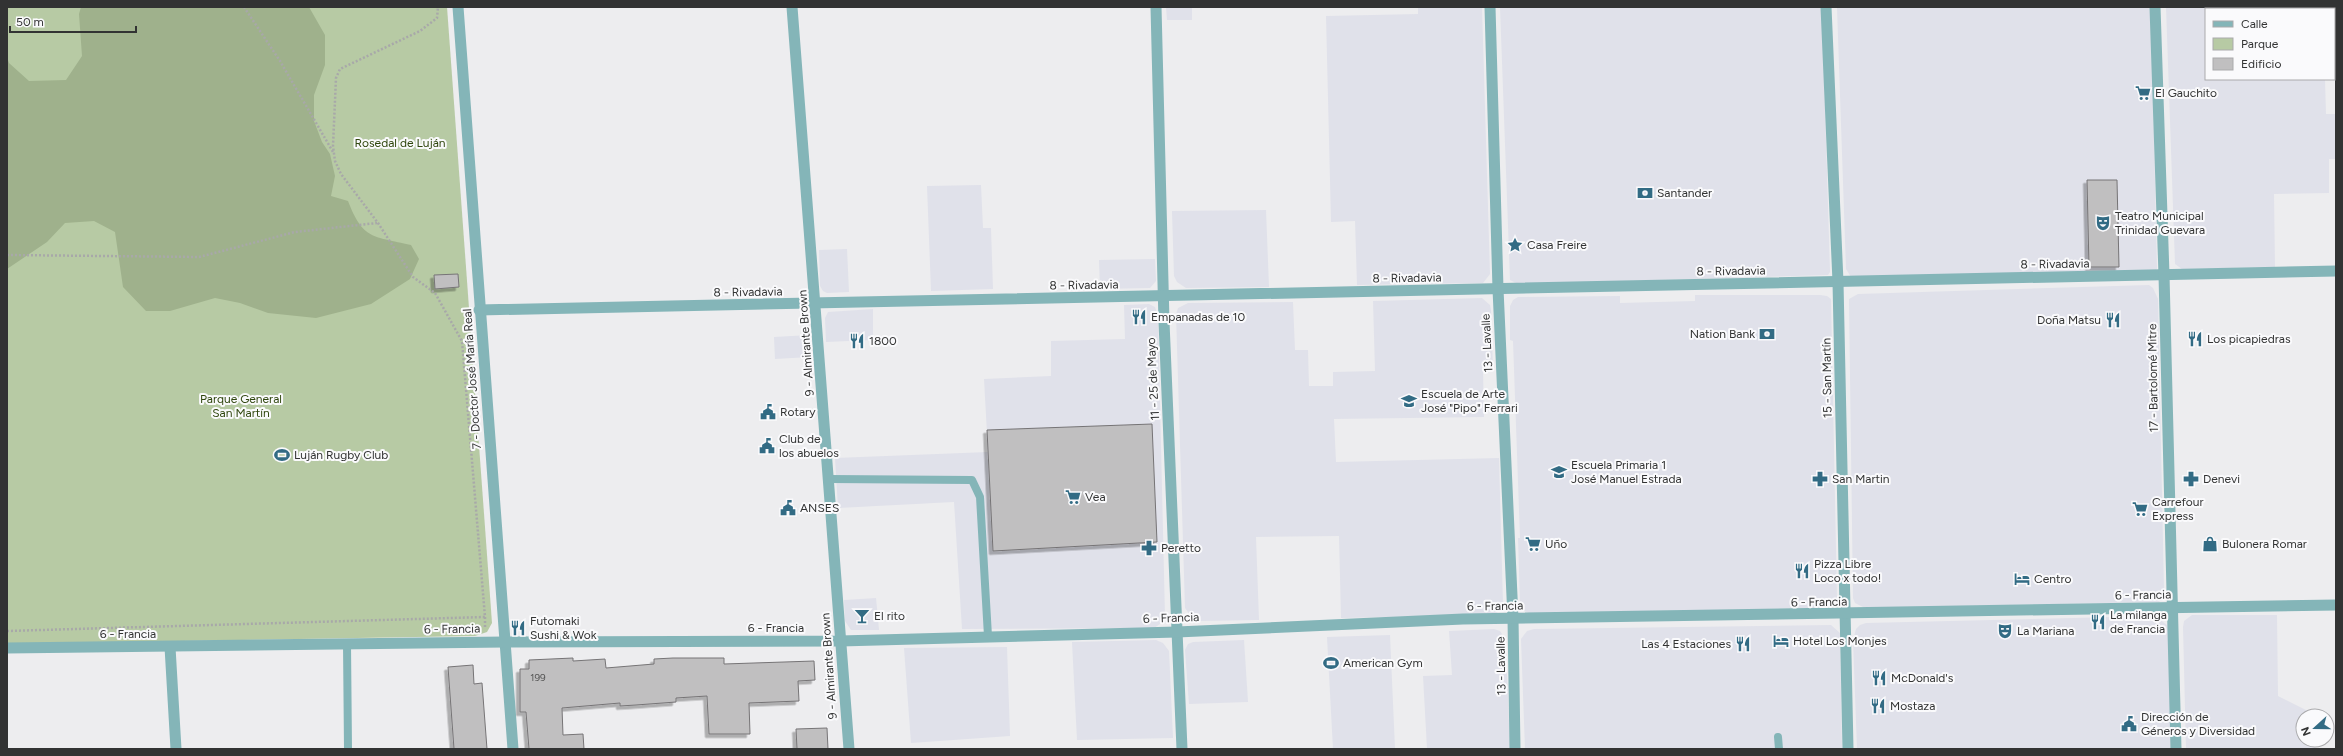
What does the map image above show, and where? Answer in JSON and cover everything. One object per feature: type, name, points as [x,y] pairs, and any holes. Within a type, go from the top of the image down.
[{"type":"street","name":"7 - Doctor José María Real","points":[[458,7],[513,749]]},
{"type":"street","name":"9 - Almirante Brown","points":[[792,7],[816,303],[849,749]]},
{"type":"street","name":"11 - 25 de Mayo","points":[[1156,7],[1163,296],[1182,749]]},
{"type":"street","name":"13 - Lavalle","points":[[1490,7],[1498,289],[1513,618],[1515,749]]},
{"type":"street","name":"15 - San Martín","points":[[1826,7],[1838,282],[1848,749]]},
{"type":"street","name":"17 - Bartolomé Mitre","points":[[2155,7],[2164,275],[2171,607],[2176,749]]},
{"type":"street","name":"8 - Rivadavia","points":[[480,310],[2336,271]]},
{"type":"street","name":"6 - Francia","points":[[7,648],[505,642],[840,641],[1177,632],[1513,618],[1845,615],[2171,607],[2336,605]]},
{"type":"street","points":[[170,647],[176,749]]},
{"type":"lane","points":[[829,479],[972,480],[980,497],[988,636]]},
{"type":"lane","points":[[347,644],[348,749]]},
{"type":"lane","points":[[1778,737],[1779,749]]},
{"type":"path","points":[[7,631],[485,617],[462,341],[436,293],[413,277],[378,223],[341,174],[334,154],[280,61],[244,7]]},
{"type":"path","points":[[334,154],[336,78],[340,68],[420,31],[437,18],[438,7]]},
{"type":"path","points":[[7,255],[199,257],[295,232],[378,223]]},
{"type":"shaded area","points":[[1166,7],[1192,7],[1192,20],[1167,20]]},
{"type":"shaded area","points":[[1418,7],[1482,7],[1490,274],[1483,283],[1357,285],[1355,221],[1331,222],[1326,16],[1418,14]]},
{"type":"shaded area","points":[[1500,7],[1822,7],[1830,272],[1828,275],[1518,284],[1510,280]]},
{"type":"shaded area","points":[[1837,7],[2151,7],[2157,269],[2152,272],[1851,277],[1846,269]]},
{"type":"shaded area","points":[[2166,7],[2237,7],[2205,8],[2205,80],[2325,80],[2326,114],[2336,114],[2336,159],[2329,159],[2329,193],[2274,194],[2275,267],[2182,269],[2175,264]]},
{"type":"shaded area","points":[[981,185],[983,228],[991,228],[993,289],[931,291],[927,186]]},
{"type":"shaded area","points":[[1266,210],[1269,287],[1186,288],[1177,282],[1174,276],[1172,211]]},
{"type":"shaded area","points":[[847,249],[849,292],[827,293],[823,291],[820,286],[819,250]]},
{"type":"shaded area","points":[[1155,259],[1156,281],[1150,288],[1100,289],[1099,260]]},
{"type":"shaded area","points":[[2149,285],[2153,288],[2158,299],[2163,598],[2159,602],[1865,608],[1855,603],[1853,598],[1849,299],[1858,294]]},
{"type":"shaded area","points":[[1695,295],[1820,295],[1827,296],[1831,299],[1837,599],[1835,604],[1828,608],[1529,613],[1524,611],[1520,604],[1518,538],[1520,538],[1513,341],[1510,340],[1510,306],[1513,300],[1518,297],[1620,296],[1620,303],[1695,301]]},
{"type":"shaded area","points":[[1482,298],[1490,305],[1491,310],[1493,369],[1483,370],[1484,417],[1334,419],[1336,462],[1499,458],[1503,604],[1501,610],[1493,615],[1341,618],[1339,536],[1256,537],[1259,620],[1198,621],[1193,619],[1185,608],[1176,314],[1178,308],[1188,303],[1293,302],[1295,350],[1308,350],[1309,386],[1333,386],[1333,372],[1375,371],[1373,301]]},
{"type":"shaded area","points":[[1149,304],[1155,307],[1158,316],[1165,617],[1163,622],[1154,628],[962,629],[954,502],[838,508],[835,458],[988,452],[984,379],[1051,376],[1051,341],[1125,339],[1124,305]]},
{"type":"shaded area","points":[[873,309],[873,340],[826,342],[825,318],[828,312]]},
{"type":"shaded area","points":[[809,335],[810,357],[775,359],[774,337]]},
{"type":"shaded area","points":[[876,598],[879,630],[851,630],[845,621],[844,600]]},
{"type":"shaded area","points":[[2192,615],[2277,615],[2278,696],[2302,708],[2295,708],[2295,748],[2315,749],[2186,749],[2184,621]]},
{"type":"shaded area","points":[[2155,616],[2167,625],[2169,632],[2172,749],[1857,749],[1853,640],[1856,629],[1860,625],[1866,623]]},
{"type":"shaded area","points":[[1831,625],[1840,633],[1842,749],[1525,749],[1521,639],[1527,631],[1534,629]]},
{"type":"shaded area","points":[[1494,629],[1500,631],[1504,637],[1506,647],[1510,749],[1427,749],[1423,676],[1452,675],[1449,631]]},
{"type":"shaded area","points":[[1390,635],[1395,749],[1333,749],[1327,637]]},
{"type":"shaded area","points":[[1156,640],[1163,643],[1169,651],[1173,738],[1077,740],[1072,642]]},
{"type":"shaded area","points":[[1244,640],[1248,702],[1189,704],[1185,650],[1188,644],[1193,642]]},
{"type":"shaded area","points":[[1007,647],[1010,736],[911,743],[904,648]]},
{"type":"green space","name":"Parque General San Martín","points":[[7,7],[447,7],[492,623],[487,632],[475,636],[7,644]]},
{"type":"green space","points":[[81,7],[309,7],[325,35],[325,65],[314,95],[314,121],[322,142],[330,154],[335,176],[331,196],[348,201],[353,214],[359,223],[371,234],[387,240],[411,245],[419,259],[410,279],[371,304],[316,318],[268,313],[240,303],[215,298],[170,311],[146,311],[123,287],[115,232],[94,221],[65,223],[47,242],[7,269],[7,57],[9,63],[29,81],[66,80],[82,56],[79,14]]},
{"type":"building","name":"Teatro Municipal Trinidad Guevara","points":[[2087,180],[2117,180],[2119,267],[2089,267]]},
{"type":"building","points":[[458,274],[459,287],[435,289],[434,275]]},
{"type":"building","name":"Vea","points":[[1152,424],[1157,542],[993,551],[987,430]]},
{"type":"building","points":[[573,658],[573,661],[605,659],[606,668],[654,664],[654,659],[673,658],[724,658],[724,664],[814,661],[815,680],[798,681],[799,701],[749,703],[750,734],[709,734],[707,696],[676,698],[676,702],[620,706],[620,703],[562,708],[563,735],[583,734],[584,749],[529,749],[526,712],[520,712],[520,669],[529,669],[529,660]]},
{"type":"building","points":[[473,665],[474,684],[482,683],[487,749],[454,749],[448,667]]},
{"type":"building","points":[[827,728],[828,749],[797,749],[796,729]]},
{"type":"place","name":"El Gauchito","points":[[2143,93]]},
{"type":"place","name":"Santander","points":[[1645,193]]},
{"type":"place","name":"Teatro Municipal Trinidad Guevara","points":[[2103,223]]},
{"type":"place","name":"Casa Freire","points":[[1515,245]]},
{"type":"place","name":"Empanadas de 10","points":[[1139,317]]},
{"type":"place","name":"Doña Matsu","points":[[2113,320]]},
{"type":"place","name":"Nation Bank","points":[[1767,334]]},
{"type":"place","name":"Los picapiedras","points":[[2195,339]]},
{"type":"place","name":"1800","points":[[857,341]]},
{"type":"place","name":"Escuela de Arte José \"Pipo\" Ferrari","points":[[1409,401]]},
{"type":"place","name":"Rotary","points":[[768,412]]},
{"type":"place","name":"Club de los abuelos","points":[[767,446]]},
{"type":"place","name":"Luján Rugby Club","points":[[282,455]]},
{"type":"place","name":"Escuela Primaria 1 José Manuel Estrada","points":[[1559,472]]},
{"type":"place","name":"San Martin","points":[[1820,479]]},
{"type":"place","name":"Denevi","points":[[2191,479]]},
{"type":"place","name":"Vea","points":[[1073,497]]},
{"type":"place","name":"ANSES","points":[[788,508]]},
{"type":"place","name":"Carrefour Express","points":[[2140,509]]},
{"type":"place","name":"Uño","points":[[1533,544]]},
{"type":"place","name":"Bulonera Romar","points":[[2210,544]]},
{"type":"place","name":"Peretto","points":[[1149,548]]},
{"type":"place","name":"Pizza Libre Loco x todo!","points":[[1802,571]]},
{"type":"place","name":"Centro","points":[[2022,579]]},
{"type":"place","name":"El rito","points":[[862,616]]},
{"type":"place","name":"La milanga de Francia","points":[[2098,622]]},
{"type":"place","name":"Futomaki Sushi & Wok","points":[[518,628]]},
{"type":"place","name":"La Mariana","points":[[2005,631]]},
{"type":"place","name":"Hotel Los Monjes","points":[[1781,641]]},
{"type":"place","name":"Las 4 Estaciones","points":[[1743,644]]},
{"type":"place","name":"American Gym","points":[[1331,663]]},
{"type":"place","name":"McDonald's","points":[[1879,678]]},
{"type":"place","name":"Mostaza","points":[[1878,706]]},
{"type":"place","name":"Dirección de Géneros y Diversidad","points":[[2129,724]]},
{"type":"park label","name":"Rosedal de Luján","points":[[400,143]]}]
